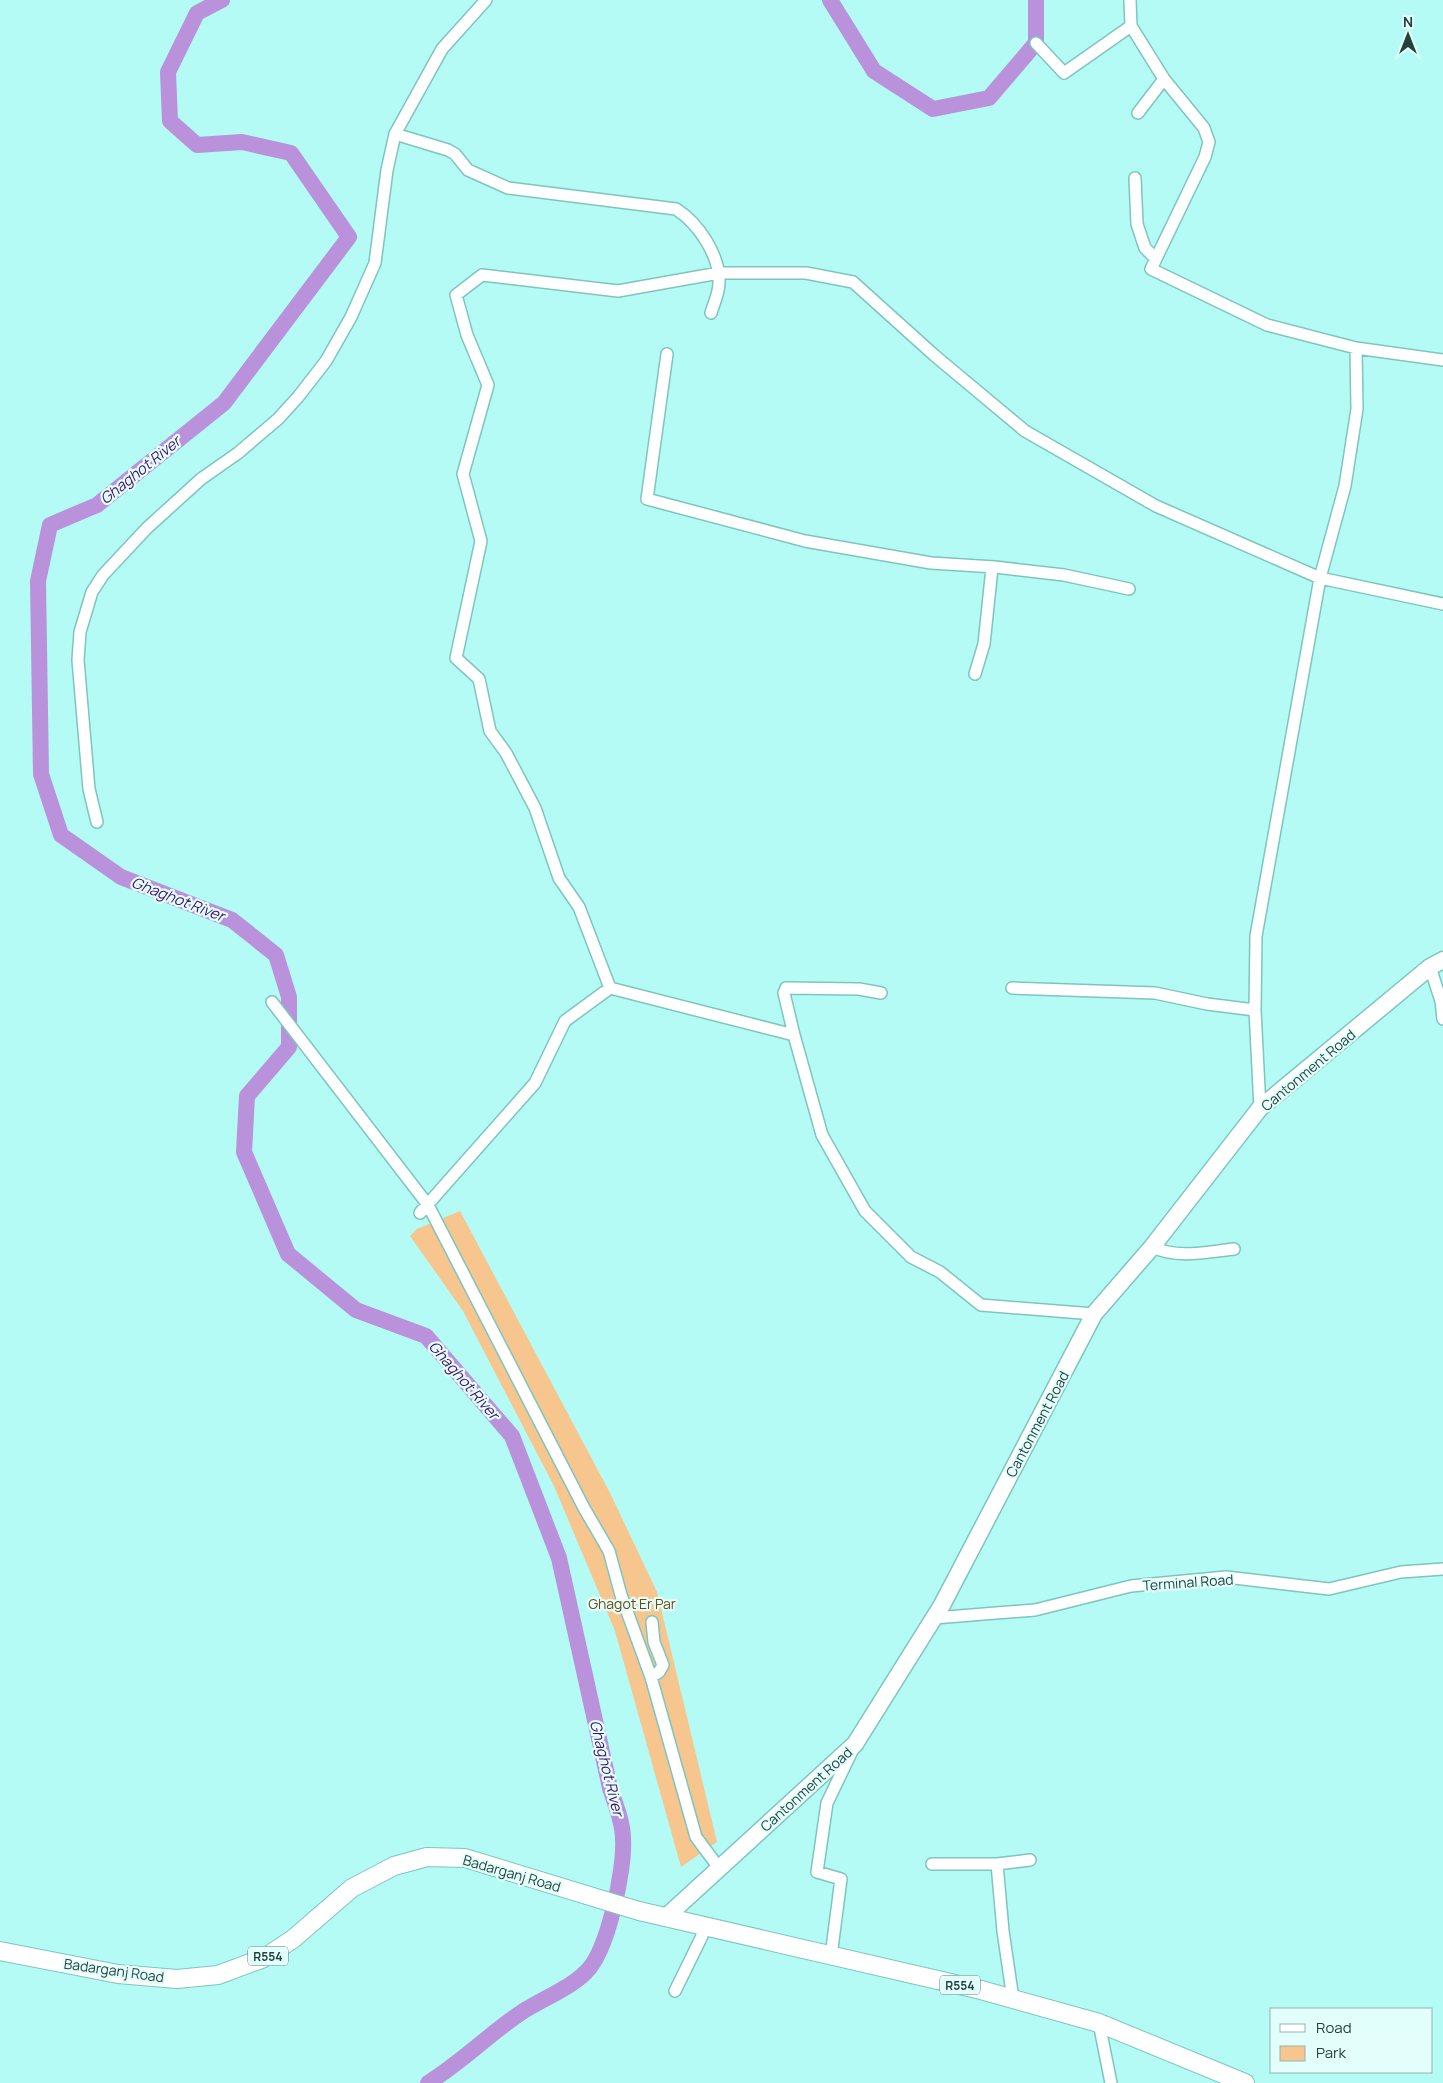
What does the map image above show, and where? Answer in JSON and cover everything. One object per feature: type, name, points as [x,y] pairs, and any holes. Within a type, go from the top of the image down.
[{"type":"main road","name":"Badarganj Road","points":[[0,1951],[118,1974],[178,1978],[218,1975],[264,1958],[293,1939],[352,1888],[394,1866],[427,1857],[465,1858],[639,1911],[666,1917]]},
{"type":"main road","name":"R554","points":[[666,1917],[1013,1999],[1099,2023],[1245,2083]]},
{"type":"street","points":[[97,822],[89,789],[78,660],[80,632],[92,592],[103,575],[147,528],[200,479],[238,453],[278,419],[326,361],[351,317],[375,263],[387,170],[395,134],[442,50],[486,0]]},
{"type":"street","points":[[1130,0],[1131,26],[1164,79],[1204,128],[1209,142],[1205,157],[1151,269],[1267,324],[1356,348],[1443,360]]},
{"type":"street","points":[[1036,43],[1064,73],[1131,26]]},
{"type":"street","points":[[1138,113],[1164,79]]},
{"type":"street","points":[[395,134],[448,150],[455,154],[468,170],[508,188],[676,209],[691,218],[716,259],[719,286],[711,313]]},
{"type":"street","points":[[1135,178],[1137,224],[1145,248],[1156,259]]},
{"type":"street","points":[[610,988],[579,907],[559,878],[535,808],[506,753],[490,731],[479,679],[456,658],[481,541],[463,474],[488,384],[468,335],[456,295],[482,275],[618,291],[719,273],[806,273],[853,282],[934,355],[1025,431],[1156,506],[1320,578],[1443,604]]},
{"type":"street","points":[[1260,1108],[1255,1010],[1256,936],[1320,578],[1345,486],[1356,409],[1356,348]]},
{"type":"street","points":[[667,354],[646,499],[805,541],[931,563],[1064,575],[1129,589]]},
{"type":"street","points":[[976,674],[984,644],[992,568]]},
{"type":"street","points":[[1437,963],[1443,1019]]},
{"type":"street","name":"Cantonment Road","points":[[666,1917],[855,1744],[934,1618],[1094,1314],[1152,1247],[1260,1108],[1437,963]]},
{"type":"street","points":[[610,988],[794,1035]]},
{"type":"street","points":[[424,1209],[535,1083],[565,1021],[610,988]]},
{"type":"street","points":[[881,993],[859,989],[786,988],[784,994],[822,1135],[865,1212],[911,1257],[940,1272],[981,1305],[1094,1314]]},
{"type":"street","points":[[1012,988],[1155,994],[1207,1004],[1255,1010]]},
{"type":"street","points":[[272,1002],[424,1209],[584,1508],[609,1551],[621,1596],[651,1677],[696,1837],[719,1868]]},
{"type":"street","points":[[1152,1247],[1164,1252],[1187,1255],[1234,1249]]},
{"type":"street","name":"Terminal Road","points":[[934,1618],[1035,1610],[1131,1586],[1226,1577],[1329,1589],[1401,1572],[1443,1569]]},
{"type":"street","points":[[651,1677],[663,1665],[654,1642],[652,1622]]},
{"type":"street","points":[[831,1956],[841,1879],[817,1872],[820,1842],[827,1803],[855,1744]]},
{"type":"street","points":[[932,1864],[997,1864],[1030,1860]]},
{"type":"street","points":[[997,1864],[1003,1931],[1013,1999]]},
{"type":"street","points":[[675,1991],[702,1936],[702,1925]]},
{"type":"street","points":[[1099,2023],[1111,2083]]},
{"type":"green space","name":"Ghagot Er Par","points":[[460,1211],[610,1493],[657,1592],[717,1842],[681,1867],[615,1631],[554,1486],[463,1311],[410,1236],[417,1229]]},
{"type":"waterway","name":"Ghaghot River","points":[[222,0],[197,13],[168,72],[170,121],[197,145],[242,142],[291,153],[349,237],[224,403],[97,505],[50,525],[38,581],[41,774],[61,835],[121,877],[232,920],[276,955],[289,997],[289,1047],[247,1096],[244,1152],[288,1254],[356,1310],[426,1336],[512,1436],[559,1558],[610,1788],[622,1826],[623,1852],[614,1909],[601,1947],[586,1972],[572,1984],[530,2007],[510,2021],[428,2083]]},
{"type":"waterway","name":"Ghaghot River","points":[[830,0],[874,71],[933,109],[989,98],[1036,43],[1036,0]]}]
